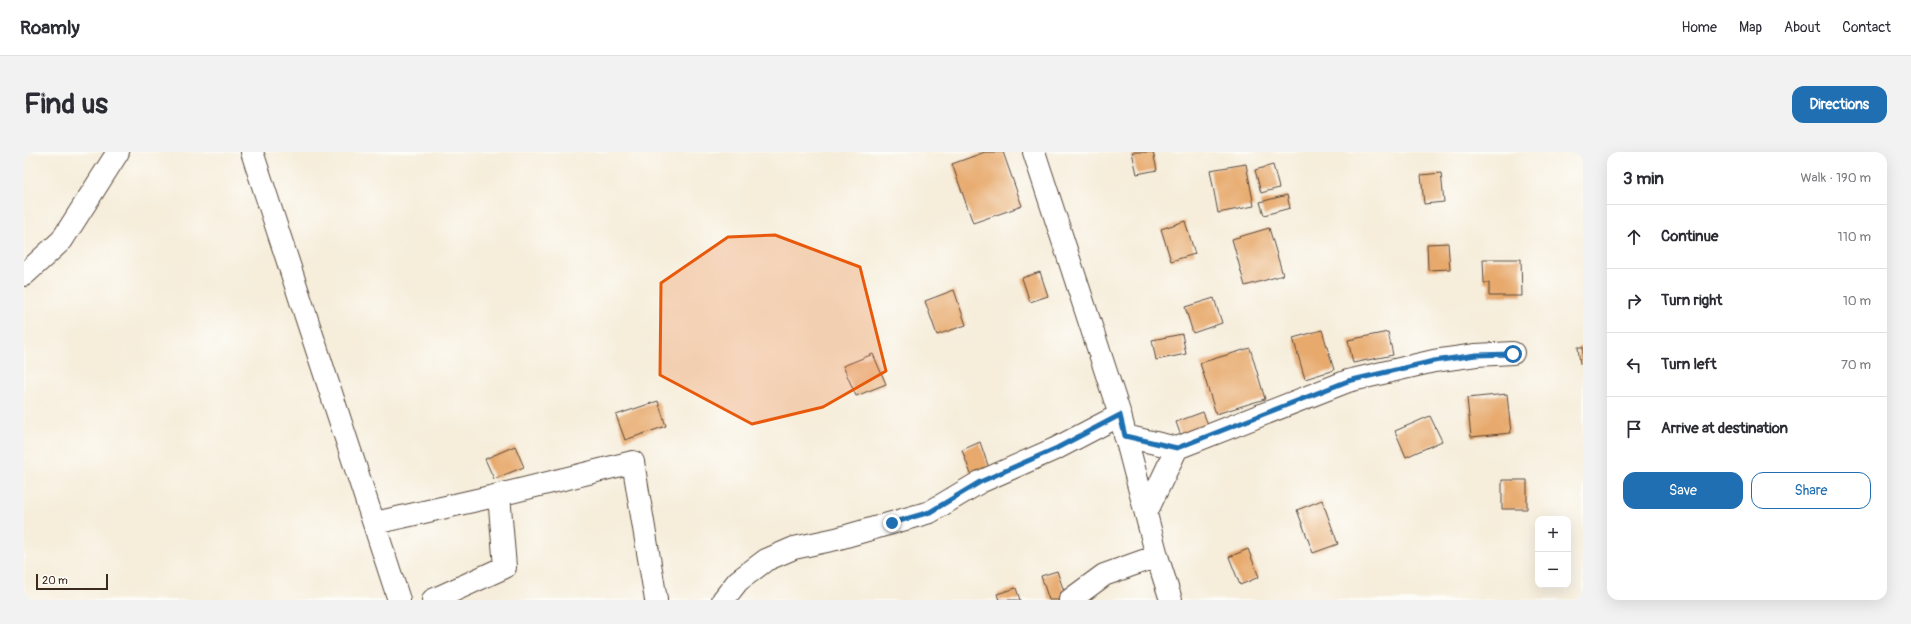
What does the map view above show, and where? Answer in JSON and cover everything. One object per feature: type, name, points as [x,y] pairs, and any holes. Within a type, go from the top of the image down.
[{"type":"street","points":[[24,275],[62,240],[118,152]]},
{"type":"street","points":[[252,152],[376,523],[399,600]]},
{"type":"street","points":[[1034,152],[1120,415],[1157,556],[1171,600]]},
{"type":"street","points":[[1125,436],[1177,448],[1348,381],[1434,361],[1476,355],[1513,354]]},
{"type":"street","points":[[723,600],[738,581],[766,560],[794,548],[930,512],[980,482],[1057,448],[1120,415]]},
{"type":"street","points":[[1146,513],[1177,448]]},
{"type":"street","points":[[376,523],[633,462],[656,600]]},
{"type":"street","points":[[433,600],[505,568],[499,495]]},
{"type":"street","points":[[1070,600],[1104,575],[1157,556]]},
{"type":"highlighted area","points":[[775,235],[860,267],[886,371],[823,407],[752,424],[660,375],[661,283],[728,237]]},
{"type":"building","points":[[985,152],[1003,152],[1022,206],[973,223],[952,164]]},
{"type":"building","points":[[1132,152],[1153,152],[1157,170],[1137,174]]},
{"type":"building","points":[[1246,164],[1254,206],[1218,213],[1210,170]]},
{"type":"building","points":[[1273,165],[1279,188],[1261,193],[1255,170]]},
{"type":"building","points":[[1441,173],[1444,202],[1424,204],[1421,175]]},
{"type":"building","points":[[1287,195],[1290,208],[1264,215],[1260,202]]},
{"type":"building","points":[[1185,221],[1195,254],[1171,261],[1161,229]]},
{"type":"building","points":[[1269,228],[1283,275],[1245,286],[1232,239]]},
{"type":"building","points":[[1448,243],[1450,269],[1428,270],[1427,244]]},
{"type":"building","points":[[1483,259],[1521,259],[1522,296],[1489,296],[1489,283],[1484,283]]},
{"type":"building","points":[[1040,272],[1048,296],[1030,302],[1022,278]]},
{"type":"building","points":[[954,290],[966,325],[937,335],[925,301]]},
{"type":"building","points":[[1214,298],[1222,323],[1193,333],[1185,307]]},
{"type":"building","points":[[1322,330],[1334,370],[1305,379],[1293,338]]},
{"type":"building","points":[[1388,332],[1393,355],[1353,363],[1348,340]]},
{"type":"building","points":[[1182,334],[1186,354],[1156,360],[1152,340]]},
{"type":"building","points":[[1578,347],[1583,347],[1583,363],[1580,364]]},
{"type":"building","points":[[1250,348],[1265,399],[1216,414],[1200,363]]},
{"type":"building","points":[[873,354],[886,384],[856,396],[843,366]]},
{"type":"building","points":[[1507,394],[1511,433],[1471,437],[1467,398]]},
{"type":"building","points":[[658,401],[666,426],[625,440],[616,415]]},
{"type":"building","points":[[1203,412],[1209,427],[1181,436],[1176,422]]},
{"type":"building","points":[[1430,416],[1442,441],[1406,457],[1395,431]]},
{"type":"building","points":[[980,442],[990,471],[972,477],[962,450]]},
{"type":"building","points":[[515,446],[524,467],[494,479],[485,459]]},
{"type":"building","points":[[1502,480],[1527,480],[1527,509],[1502,509]]},
{"type":"building","points":[[1322,500],[1338,544],[1313,553],[1297,510]]},
{"type":"building","points":[[1248,549],[1259,577],[1240,585],[1229,557]]},
{"type":"building","points":[[1057,571],[1067,600],[1049,600],[1041,576]]},
{"type":"building","points":[[1016,588],[1020,600],[999,600],[997,594]]},
{"type":"route","points":[[892,523],[930,512],[980,482],[1057,448],[1120,415],[1125,436],[1177,448],[1348,381],[1434,361],[1476,355],[1513,354]]}]
